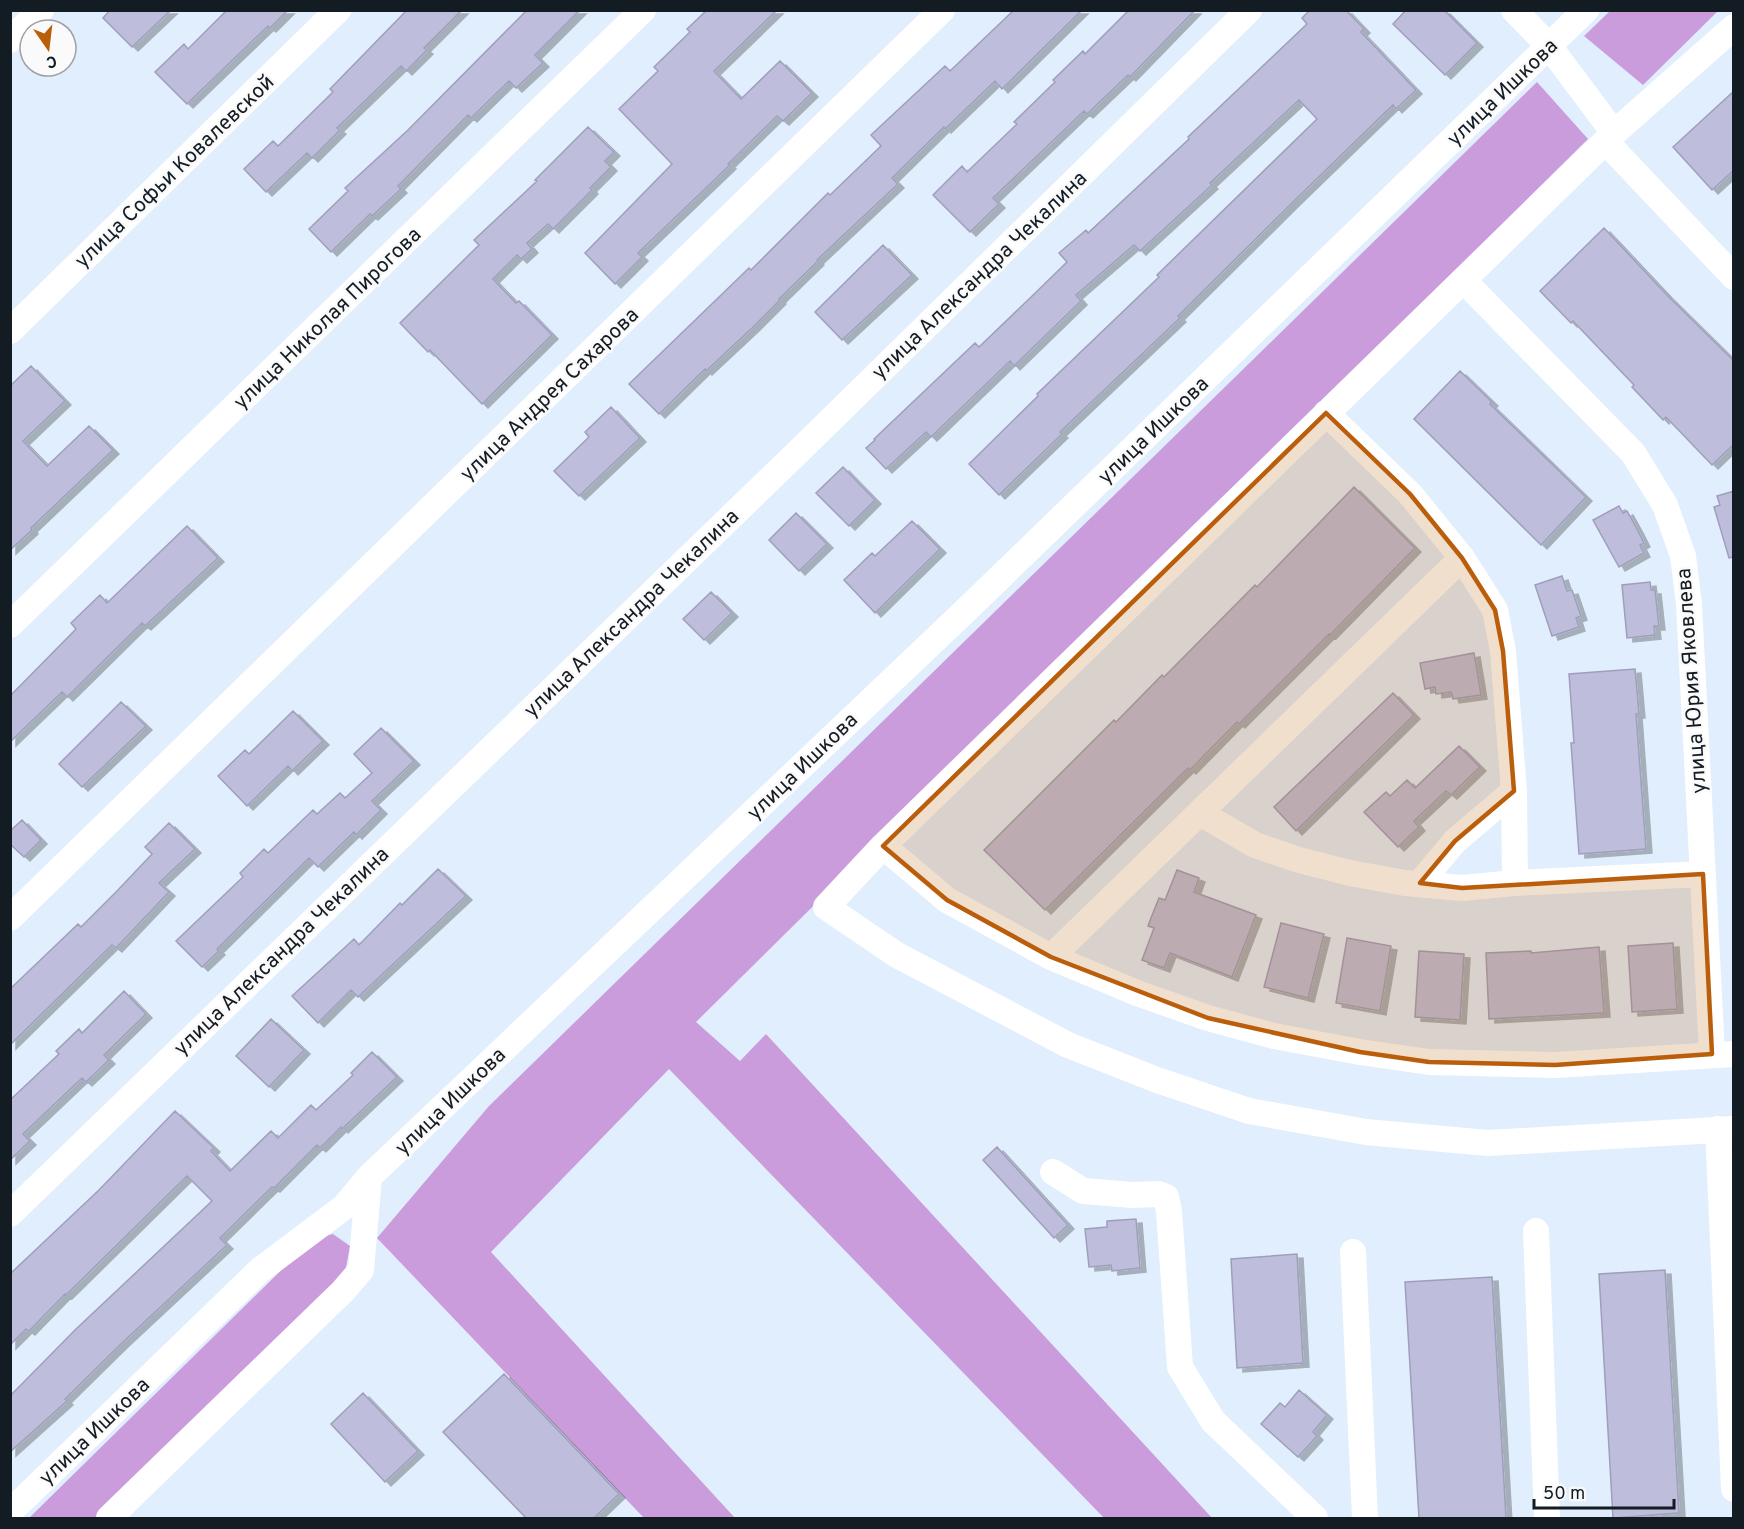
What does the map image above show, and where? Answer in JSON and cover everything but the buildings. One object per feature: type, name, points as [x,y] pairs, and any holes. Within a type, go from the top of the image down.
[{"type":"street","points":[[10,40],[41,10]]},
{"type":"street","name":"улица Софьи Ковалевской","points":[[10,331],[339,10]]},
{"type":"street","name":"улица Николая Пирогова","points":[[10,625],[643,10]]},
{"type":"street","name":"улица Андрея Сахарова","points":[[10,918],[942,10]]},
{"type":"street","name":"улица Александра Чекалина","points":[[10,1214],[799,451],[1249,10]]},
{"type":"street","points":[[1514,10],[1549,46],[1610,137],[1734,277]]},
{"type":"street","name":"улица Ишкова","points":[[10,1512],[260,1270],[344,1207],[369,1177],[962,614],[1586,10]]},
{"type":"street","points":[[1734,27],[1610,137],[883,846],[826,908],[897,955],[1068,1045],[1157,1080],[1249,1111],[1366,1132],[1488,1143],[1726,1129],[1734,1489]]},
{"type":"street","name":"улица Юрия Яковлева","points":[[1464,281],[1633,453],[1665,505],[1683,556],[1689,604],[1703,874],[1723,1054]]},
{"type":"street","points":[[1326,413],[1410,494],[1462,558],[1495,610],[1503,651],[1514,791],[1515,883]]},
{"type":"street","points":[[1051,957],[1462,558]]},
{"type":"street","points":[[1420,883],[1455,841],[1514,791]]},
{"type":"street","points":[[1200,813],[1255,845],[1299,860],[1350,873],[1405,883],[1462,888],[1515,883],[1703,874]]},
{"type":"street","points":[[883,846],[947,900],[1051,957],[1137,993],[1208,1018],[1274,1036],[1429,1062],[1555,1065],[1723,1054]]},
{"type":"street","points":[[1053,1172],[1083,1191],[1133,1195],[1158,1194],[1166,1197],[1169,1211],[1179,1367],[1213,1421],[1315,1518]]},
{"type":"street","points":[[109,1518],[343,1291],[361,1270],[369,1177]]},
{"type":"street","points":[[1536,1230],[1547,1518]]},
{"type":"street","points":[[1353,1252],[1365,1518]]},
{"type":"highlighted area","points":[[1326,413],[1410,494],[1462,558],[1495,610],[1503,651],[1514,791],[1455,841],[1420,883],[1462,888],[1703,874],[1712,1054],[1555,1065],[1429,1062],[1360,1052],[1208,1018],[1051,957],[947,900],[883,846]]},
{"type":"shaded area","points":[[1611,10],[1718,11],[1643,85],[1584,36]]},
{"type":"shaded area","points":[[1537,82],[1588,139],[696,1022],[740,1061],[766,1034],[1212,1518],[1104,1518],[669,1069],[491,1252],[735,1518],[644,1518],[377,1238],[489,1106]]},
{"type":"shaded area","points":[[333,1234],[350,1246],[345,1273],[102,1518],[29,1518],[313,1239]]}]
